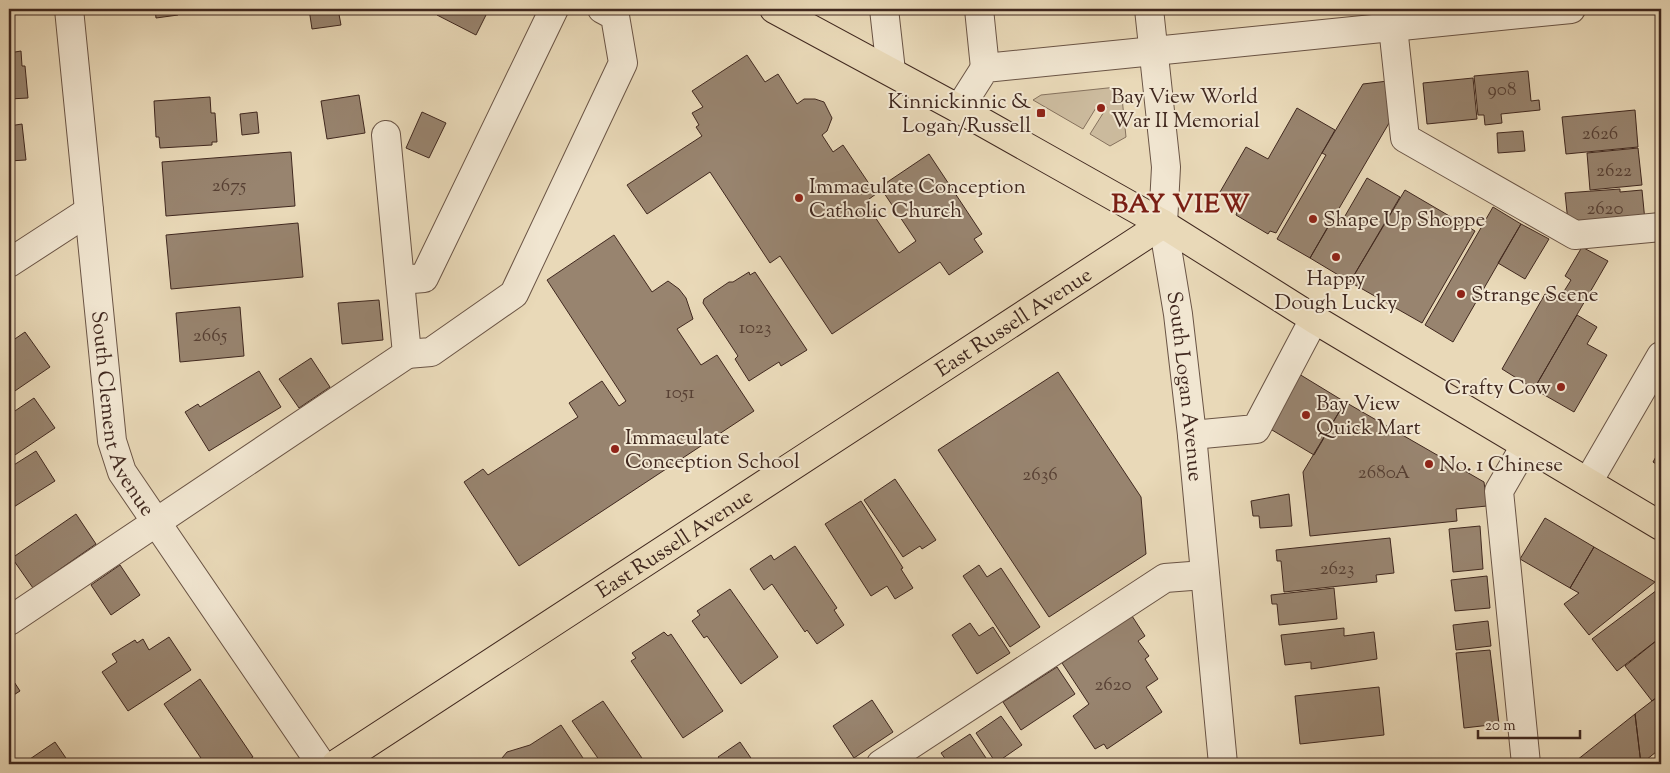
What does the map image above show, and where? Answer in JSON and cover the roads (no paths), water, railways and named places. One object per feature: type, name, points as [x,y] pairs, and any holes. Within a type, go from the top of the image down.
[{"type":"main road","points":[[774,9],[959,109],[1163,224],[1314,319],[1661,526]]},
{"type":"main road","name":"East Russell Avenue","points":[[336,764],[1163,224]]},
{"type":"street","name":"South Clement Avenue","points":[[69,9],[112,442],[122,472],[321,764]]},
{"type":"street","points":[[400,280],[424,278],[554,9]]},
{"type":"street","points":[[9,621],[158,523],[407,354],[431,352],[514,294],[623,63],[615,16],[602,9]]},
{"type":"street","points":[[884,9],[891,72]]},
{"type":"street","points":[[959,109],[985,68],[979,9]]},
{"type":"street","name":"South Logan Avenue","points":[[1148,9],[1166,167],[1163,224],[1178,314],[1192,435],[1223,764]]},
{"type":"street","points":[[985,68],[1571,9]]},
{"type":"street","points":[[1393,27],[1404,138],[1575,235],[1661,227]]},
{"type":"street","points":[[386,135],[407,354]]},
{"type":"street","points":[[9,263],[89,211]]},
{"type":"street","points":[[1192,435],[1256,429],[1314,319]]},
{"type":"street","points":[[1588,482],[1661,356]]},
{"type":"street","points":[[1525,446],[1499,491],[1526,764]]},
{"type":"street","points":[[881,764],[1165,578],[1204,575]]},
{"type":"place","name":"Bay View World War II Memorial","points":[[1101,108]]},
{"type":"place","name":"Kinnickinnic & Logan/Russell","points":[[1041,113]]},
{"type":"place","name":"Immaculate Conception Catholic Church","points":[[799,198]]},
{"type":"place","name":"Shape Up Shoppe","points":[[1313,219]]},
{"type":"place","name":"Happy Dough Lucky","points":[[1336,257]]},
{"type":"place","name":"Strange Scene","points":[[1461,294]]},
{"type":"place","name":"Crafty Cow","points":[[1561,387]]},
{"type":"place","name":"Bay View Quick Mart","points":[[1306,415]]},
{"type":"place","name":"Immaculate Conception School","points":[[615,449]]},
{"type":"place","name":"No. 1 Chinese","points":[[1429,464]]},
{"type":"district","name":"BAY VIEW","points":[[1181,203]]}]
